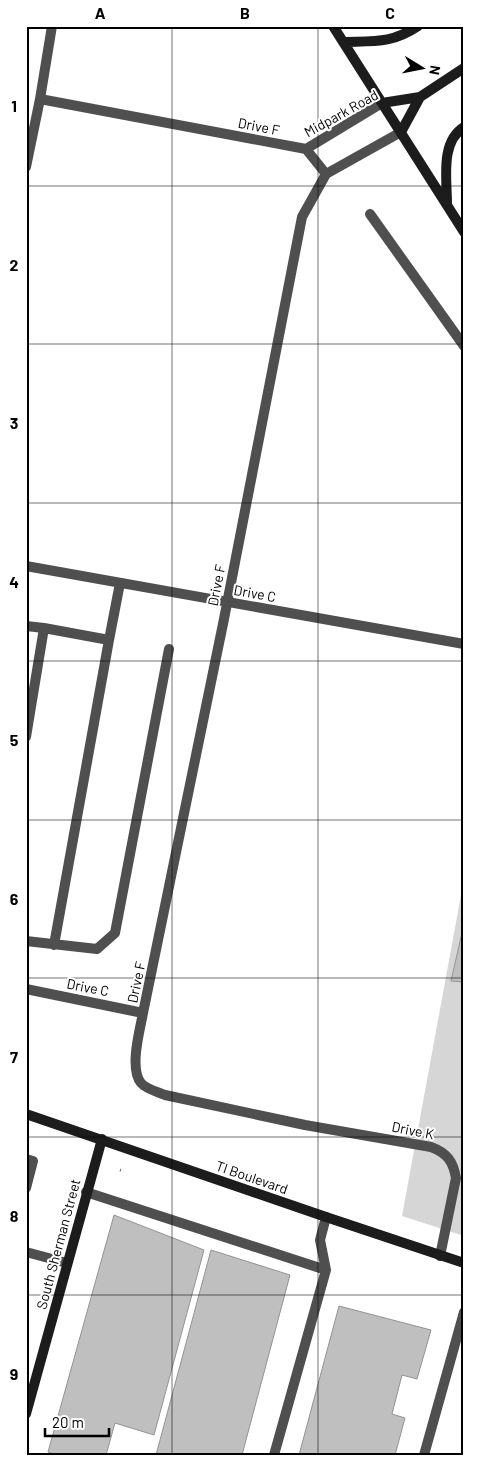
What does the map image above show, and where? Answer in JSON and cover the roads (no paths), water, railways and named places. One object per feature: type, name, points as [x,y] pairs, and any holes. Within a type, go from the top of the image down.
[{"type":"street","points":[[333,26],[464,232]]},
{"type":"street","points":[[343,42],[386,41],[406,34],[418,26]]},
{"type":"street","name":"Midpark Road","points":[[401,132],[420,98],[464,68]]},
{"type":"street","name":"Midpark Road","points":[[382,103],[420,98]]},
{"type":"street","points":[[447,205],[447,152],[456,132],[464,126]]},
{"type":"street","name":"TI Boulevard","points":[[28,1113],[464,1263]]},
{"type":"street","name":"South Sherman Street","points":[[26,1414],[102,1139]]},
{"type":"lane","points":[[26,168],[52,26]]},
{"type":"lane","name":"Drive F","points":[[40,99],[306,149]]},
{"type":"lane","name":"Midpark Road","points":[[306,149],[382,103]]},
{"type":"lane","points":[[306,149],[326,174],[401,132]]},
{"type":"lane","name":"Drive F","points":[[326,174],[302,217],[135,1060],[137,1075],[141,1084],[166,1095],[359,1134]]},
{"type":"lane","points":[[370,214],[464,346]]},
{"type":"lane","name":"Drive C","points":[[26,566],[464,644]]},
{"type":"lane","points":[[54,945],[120,583]]},
{"type":"lane","points":[[26,626],[109,640]]},
{"type":"lane","points":[[26,737],[44,628]]},
{"type":"lane","points":[[26,940],[97,949],[115,933],[169,649]]},
{"type":"lane","name":"Drive C","points":[[26,989],[144,1012]]},
{"type":"lane","name":"Drive K","points":[[359,1134],[431,1147],[442,1151],[454,1167],[456,1178],[440,1256]]},
{"type":"lane","points":[[26,1159],[33,1161],[26,1188]]},
{"type":"lane","points":[[86,1192],[326,1270]]},
{"type":"lane","points":[[274,1455],[326,1270],[320,1240],[326,1217]]},
{"type":"lane","points":[[26,1252],[67,1263]]},
{"type":"lane","points":[[424,1455],[464,1312]]}]
